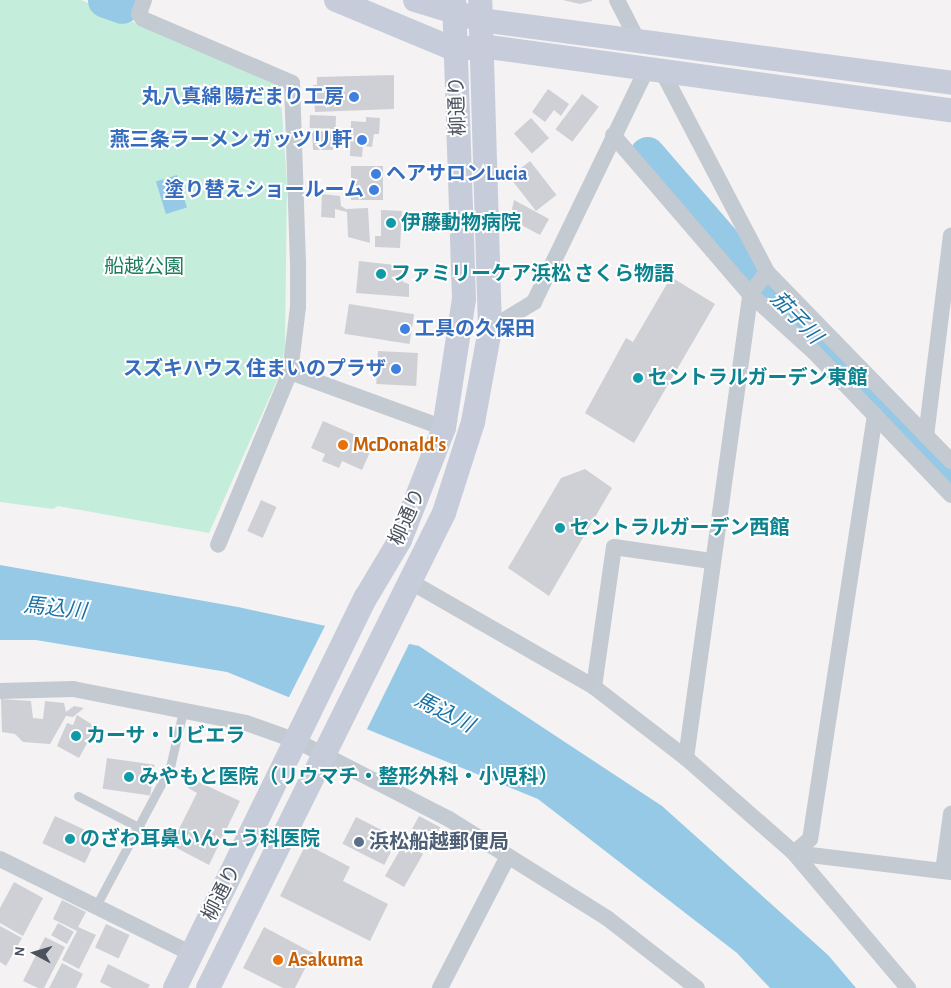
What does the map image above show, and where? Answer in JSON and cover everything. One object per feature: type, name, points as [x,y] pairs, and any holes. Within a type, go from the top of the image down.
[{"type":"street","points":[[144,0],[139,14],[143,19],[292,83],[298,270],[290,372],[218,545]]},
{"type":"street","points":[[336,0],[456,50],[481,46],[951,110]]},
{"type":"street","points":[[415,0],[480,10],[638,41],[951,83]]},
{"type":"street","points":[[617,0],[638,41]]},
{"type":"street","name":"柳通り","points":[[175,988],[366,597],[400,540],[444,428],[464,299],[454,7]]},
{"type":"street","name":"柳通り","points":[[208,988],[331,744],[444,513],[474,422],[490,329],[480,10]]},
{"type":"street","points":[[490,329],[534,302],[614,135],[654,70]]},
{"type":"street","points":[[654,70],[767,272],[951,461]]},
{"type":"street","points":[[614,135],[750,294],[875,415],[951,495]]},
{"type":"street","points":[[926,436],[951,236]]},
{"type":"street","points":[[686,758],[711,562],[750,294],[767,272]]},
{"type":"street","points":[[290,372],[444,428]]},
{"type":"street","points":[[794,852],[810,839],[875,415]]},
{"type":"street","points":[[594,687],[614,547],[711,562]]},
{"type":"street","points":[[407,591],[594,687],[686,758],[794,852],[908,988]]},
{"type":"street","points":[[0,690],[73,689],[246,723],[331,744],[507,858],[607,918],[697,988]]},
{"type":"street","points":[[794,852],[947,872],[951,814]]},
{"type":"street","points":[[440,988],[507,858]]},
{"type":"street","points":[[0,859],[97,904],[192,954]]},
{"type":"lane","points":[[97,904],[140,828],[170,768],[183,711]]},
{"type":"lane","points":[[78,796],[140,828]]},
{"type":"green space","name":"船越公園","points":[[0,0],[81,0],[280,84],[287,182],[285,347],[279,376],[209,533],[58,506],[53,509],[0,502]]},
{"type":"water","points":[[177,175],[187,208],[166,214],[156,181]]},
{"type":"water","name":"馬込川","points":[[0,565],[238,607],[419,646],[662,806],[828,955],[856,988],[770,988],[737,953],[538,799],[227,672],[36,640],[0,640]]},
{"type":"pier","points":[[326,624],[410,642],[366,731],[288,699]]},
{"type":"building","points":[[563,0],[592,0],[592,1],[580,4]]},
{"type":"building","name":"丸八真綿 陽だまり工房","points":[[394,75],[394,109],[315,112],[313,85],[317,85],[317,77]]},
{"type":"building","points":[[548,89],[569,104],[561,116],[554,110],[545,122],[532,112]]},
{"type":"building","points":[[582,94],[599,107],[572,142],[556,129]]},
{"type":"building","points":[[310,115],[336,116],[336,129],[310,128]]},
{"type":"building","name":"燕三条ラーメン ガッツリ軒","points":[[366,117],[380,118],[379,134],[374,134],[372,147],[363,146],[362,157],[350,156],[351,121],[366,122]]},
{"type":"building","points":[[531,118],[549,138],[532,153],[514,133]]},
{"type":"building","points":[[312,131],[332,132],[333,150],[313,150]]},
{"type":"building","points":[[530,161],[556,195],[536,211],[510,177]]},
{"type":"building","points":[[351,166],[383,166],[383,200],[351,200]]},
{"type":"building","points":[[322,194],[340,196],[341,206],[346,209],[368,208],[370,243],[348,237],[347,212],[335,209],[335,218],[321,217]]},
{"type":"building","points":[[514,200],[549,219],[540,235],[510,219]]},
{"type":"building","name":"伊藤動物病院","points":[[381,210],[402,211],[400,248],[375,247],[375,236],[381,236]]},
{"type":"building","name":"ファミリーケア浜松 さくら物語","points":[[359,261],[404,266],[403,282],[409,284],[409,297],[356,293]]},
{"type":"building","name":"セントラルガーデン東館","points":[[671,277],[715,304],[634,443],[585,413],[626,338],[633,342]]},
{"type":"building","points":[[349,304],[414,314],[409,344],[344,334]]},
{"type":"building","name":"スズキハウス 住まいのプラザ","points":[[378,351],[418,353],[416,386],[376,384]]},
{"type":"building","name":"McDonald's","points":[[323,421],[374,443],[362,470],[342,461],[339,468],[322,461],[325,454],[311,448]]},
{"type":"building","name":"セントラルガーデン西館","points":[[585,469],[612,488],[549,596],[508,568],[561,478]]},
{"type":"building","points":[[261,500],[277,507],[263,538],[247,531]]},
{"type":"building","points":[[1,699],[31,701],[33,718],[43,719],[45,701],[64,703],[66,712],[74,706],[84,708],[73,717],[66,716],[50,744],[23,742],[15,734],[2,732]]},
{"type":"building","name":"カーサ・リビエラ","points":[[77,715],[96,727],[79,758],[57,746],[67,723],[73,725]]},
{"type":"building","name":"みやもと医院（リウマチ・整形外科・小児科）","points":[[107,758],[155,765],[150,795],[103,789]]},
{"type":"building","points":[[192,779],[240,801],[209,865],[171,845],[197,793],[188,788]]},
{"type":"building","name":"のざわ耳鼻いんこう科医院","points":[[55,816],[98,836],[85,863],[42,843]]},
{"type":"building","points":[[419,816],[440,827],[432,843],[411,832]]},
{"type":"building","points":[[356,817],[398,838],[384,865],[342,844]]},
{"type":"building","points":[[404,843],[423,854],[404,887],[385,876]]},
{"type":"building","points":[[306,844],[350,867],[343,881],[388,904],[370,941],[280,896]]},
{"type":"building","points":[[14,882],[43,898],[23,936],[0,923],[0,908]]},
{"type":"building","points":[[62,900],[86,912],[78,927],[96,935],[79,969],[62,960],[77,931],[53,919]]},
{"type":"building","points":[[58,923],[74,932],[67,944],[51,935]]},
{"type":"building","points":[[106,924],[130,935],[119,959],[95,948]]},
{"type":"building","points":[[0,926],[22,938],[6,966],[0,962]]},
{"type":"building","name":"Asakuma","points":[[264,927],[313,953],[295,988],[283,988],[243,968]]},
{"type":"building","points":[[45,937],[65,947],[44,988],[38,988],[23,981]]},
{"type":"building","points":[[62,963],[83,974],[76,988],[49,988]]},
{"type":"building","points":[[108,964],[150,985],[148,988],[112,988],[100,982]]},
{"type":"waterway","name":"茄子川","points":[[105,0],[122,6]]},
{"type":"waterway","name":"茄子川","points":[[647,154],[745,267],[951,476]]},
{"type":"place","name":"丸八真綿 陽だまり工房","points":[[354,97]]},
{"type":"place","name":"燕三条ラーメン ガッツリ軒","points":[[362,140]]},
{"type":"place","name":"ヘアサロンLucia","points":[[376,174]]},
{"type":"place","name":"塗り替えショールーム","points":[[374,190]]},
{"type":"place","name":"伊藤動物病院","points":[[391,223]]},
{"type":"place","name":"ファミリーケア浜松 さくら物語","points":[[381,274]]},
{"type":"place","name":"工具の久保田","points":[[405,329]]},
{"type":"place","name":"スズキハウス 住まいのプラザ","points":[[396,369]]},
{"type":"place","name":"セントラルガーデン東館","points":[[638,378]]},
{"type":"place","name":"McDonald's","points":[[343,445]]},
{"type":"place","name":"セントラルガーデン西館","points":[[560,528]]},
{"type":"place","name":"カーサ・リビエラ","points":[[76,736]]},
{"type":"place","name":"みやもと医院（リウマチ・整形外科・小児科）","points":[[129,777]]},
{"type":"place","name":"のざわ耳鼻いんこう科医院","points":[[70,839]]},
{"type":"place","name":"浜松船越郵便局","points":[[359,842]]},
{"type":"place","name":"Asakuma","points":[[278,960]]}]
